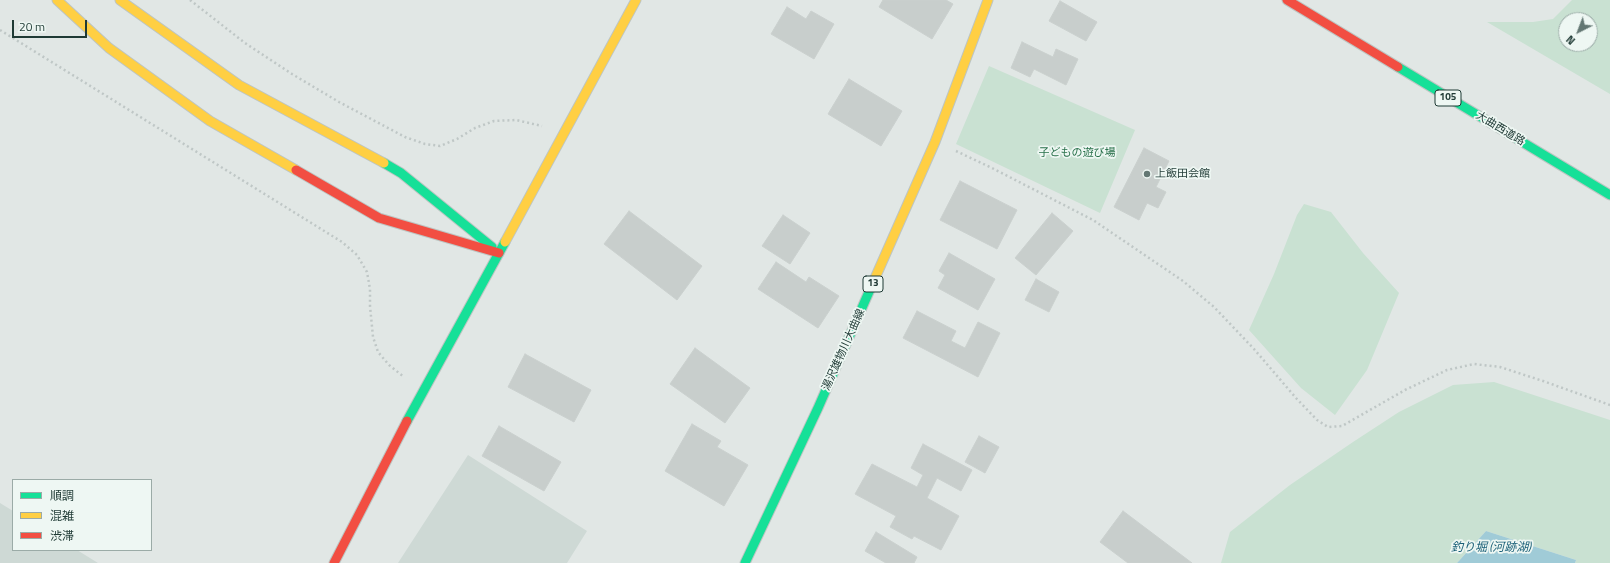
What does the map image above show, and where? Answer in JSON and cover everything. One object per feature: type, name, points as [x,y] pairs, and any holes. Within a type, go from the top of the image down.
[{"type":"main road","points":[[57,0],[109,48],[217,125],[379,218],[499,253]]},
{"type":"main road","points":[[120,0],[239,84],[401,173],[499,253]]},
{"type":"main road","points":[[334,563],[423,390],[636,0]]},
{"type":"main road","name":"湯沢雄物川大曲線","points":[[745,563],[818,408],[935,142],[988,0]]},
{"type":"main road","name":"大曲西道路","points":[[1287,0],[1610,195]]},
{"type":"path","points":[[190,0],[245,42],[292,74],[339,102],[405,137],[425,144],[440,146],[457,139],[475,128],[494,121],[516,120],[540,125],[563,134]]},
{"type":"path","points":[[0,30],[342,242],[358,254],[367,272],[370,289],[373,337],[378,352],[389,365],[423,390]]},
{"type":"path","points":[[935,142],[992,168],[1093,220],[1183,282],[1214,307],[1254,349],[1296,398],[1317,420],[1328,427],[1342,426],[1405,390],[1446,370],[1474,364],[1500,368],[1543,381],[1610,405]]},
{"type":"shaded area","points":[[468,455],[587,531],[567,563],[398,563]]},
{"type":"shaded area","points":[[0,503],[12,510],[12,551],[79,551],[98,563],[0,563]]},
{"type":"green space","points":[[1572,0],[1610,0],[1610,94],[1487,22],[1533,22],[1553,19],[1558,14],[1558,52],[1598,52],[1598,12],[1560,12]]},
{"type":"green space","name":"子どもの遊び場","points":[[989,66],[1135,130],[1100,213],[956,144]]},
{"type":"green space","points":[[1304,204],[1331,212],[1363,253],[1399,293],[1367,370],[1335,415],[1301,388],[1249,330],[1274,274],[1297,215]]},
{"type":"green space","points":[[1494,382],[1610,420],[1610,563],[1575,563],[1576,560],[1486,531],[1457,563],[1221,563],[1230,532],[1290,485],[1353,442],[1399,412],[1453,385]]},
{"type":"water","name":"釣り堀 (河跡湖)","points":[[1486,531],[1576,560],[1575,563],[1457,563]]},
{"type":"building","points":[[883,0],[946,0],[953,4],[932,39],[879,7]]},
{"type":"building","points":[[1060,1],[1097,22],[1086,41],[1049,21]]},
{"type":"building","points":[[787,7],[806,19],[811,11],[834,24],[814,59],[771,34]]},
{"type":"building","points":[[1022,42],[1053,57],[1056,49],[1078,59],[1066,85],[1034,69],[1030,77],[1011,68]]},
{"type":"building","points":[[849,79],[902,111],[881,146],[828,114]]},
{"type":"building","name":"上飯田会館","points":[[1144,148],[1169,161],[1156,187],[1166,192],[1158,208],[1147,203],[1139,220],[1114,207]]},
{"type":"building","points":[[960,181],[1017,210],[997,249],[940,220]]},
{"type":"building","points":[[629,211],[702,266],[677,300],[604,244]]},
{"type":"building","points":[[1052,213],[1073,231],[1036,275],[1015,258]]},
{"type":"building","points":[[783,215],[810,233],[790,264],[762,246]]},
{"type":"building","points":[[949,253],[995,279],[978,310],[938,288],[945,275],[939,271]]},
{"type":"building","points":[[776,262],[806,282],[809,277],[839,296],[818,328],[758,289]]},
{"type":"building","points":[[1036,279],[1059,292],[1049,312],[1025,300]]},
{"type":"building","points":[[917,311],[956,331],[951,341],[965,348],[978,322],[1000,333],[978,377],[903,338]]},
{"type":"building","points":[[695,348],[750,388],[725,423],[670,384]]},
{"type":"building","points":[[525,354],[591,390],[574,422],[508,387]]},
{"type":"building","points":[[692,424],[721,441],[717,447],[748,465],[724,506],[665,471]]},
{"type":"building","points":[[499,426],[561,462],[544,491],[482,456]]},
{"type":"building","points":[[979,436],[999,447],[985,473],[965,462]]},
{"type":"building","points":[[923,444],[972,470],[961,491],[937,478],[927,498],[959,516],[941,550],[914,536],[912,539],[890,527],[896,516],[855,494],[872,464],[917,487],[923,475],[911,468]]},
{"type":"building","points":[[1123,511],[1192,563],[1128,563],[1100,542]]},
{"type":"building","points":[[876,532],[917,557],[914,563],[886,563],[865,551]]},
{"type":"traffic: fast","points":[[1398,67],[1610,195]]},
{"type":"traffic: fast","points":[[384,163],[401,173],[492,247]]},
{"type":"traffic: fast","points":[[407,421],[505,242]]},
{"type":"traffic: fast","points":[[745,563],[818,408],[872,285]]},
{"type":"traffic: slow","points":[[57,0],[109,48],[210,121],[296,170]]},
{"type":"traffic: slow","points":[[120,0],[239,85],[384,163]]},
{"type":"traffic: slow","points":[[505,242],[636,0]]},
{"type":"traffic: slow","points":[[872,285],[935,142],[988,0]]},
{"type":"traffic: jam","points":[[1287,0],[1398,67]]},
{"type":"traffic: jam","points":[[296,170],[379,218],[499,253]]},
{"type":"traffic: jam","points":[[334,563],[407,421]]},
{"type":"place","name":"上飯田会館","points":[[1147,174]]}]
